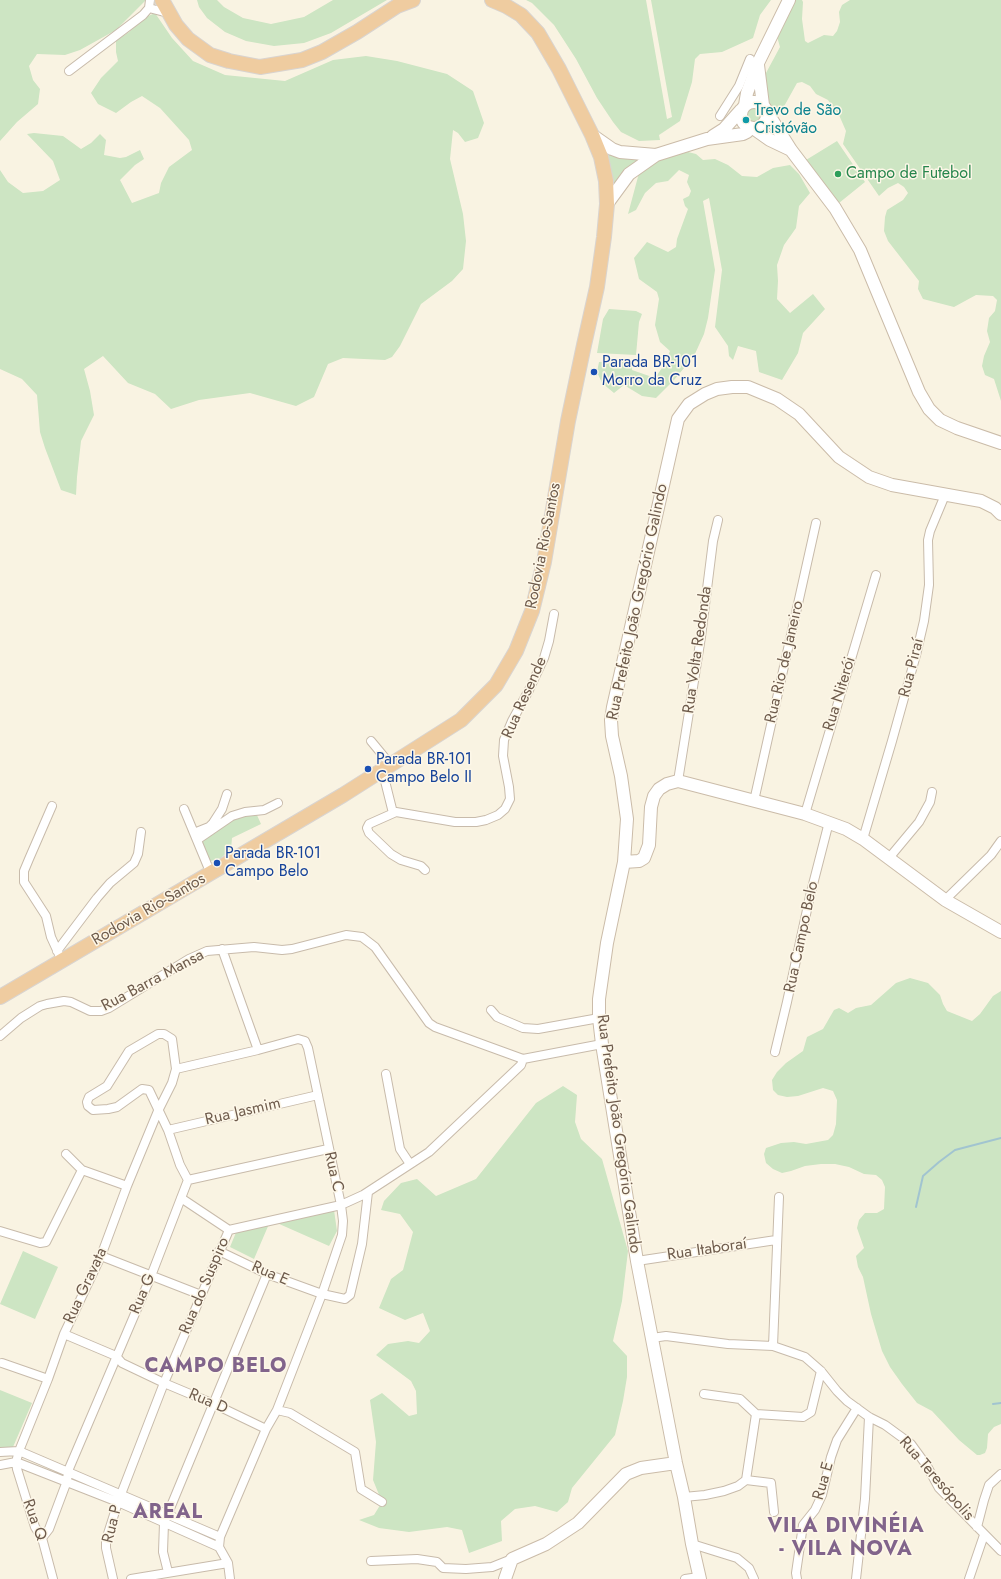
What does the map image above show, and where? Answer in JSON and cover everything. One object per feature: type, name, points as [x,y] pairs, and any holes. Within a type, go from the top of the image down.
[{"type":"highway","points":[[162,0],[168,13],[188,39],[210,55],[229,61],[260,67],[302,60],[322,52],[357,32],[397,6],[413,0]]},
{"type":"highway","name":"Rodovia Rio-Santos","points":[[0,997],[60,956],[211,874],[342,795],[461,720],[496,685],[516,651],[532,611],[544,562],[556,485],[597,287],[607,204],[604,168],[592,135],[559,69],[538,33],[521,15],[492,0]]},
{"type":"main road","points":[[789,0],[754,61],[743,98],[741,114],[743,122],[751,128],[770,140],[791,150]]},
{"type":"main road","points":[[607,204],[629,174],[656,155],[707,139],[743,134],[751,128],[761,126],[767,116],[754,61]]},
{"type":"main road","points":[[743,98],[749,103],[756,102],[765,109],[791,150],[835,208],[860,250],[918,392],[929,408],[940,420],[957,428],[1001,443]]},
{"type":"main road","points":[[707,139],[724,129],[743,98]]},
{"type":"main road","points":[[592,135],[612,149],[620,152],[656,155]]},
{"type":"main road","name":"Rua Prefeito João Gregório Galindo","points":[[700,1578],[692,1544],[637,1261],[599,1018],[599,999],[607,943],[624,862],[627,812],[612,736],[611,720],[671,444],[678,419],[688,404],[705,394],[717,389],[732,386],[748,387],[777,399],[798,414],[839,457],[869,477],[892,485],[981,501],[994,508],[1001,514]]},
{"type":"main road","points":[[624,862],[639,861],[644,858],[649,845],[651,807],[654,796],[663,786],[678,781],[805,814],[846,829],[863,839],[945,900],[1001,932]]},
{"type":"main road","points":[[505,1579],[512,1559],[546,1544],[578,1523],[626,1474],[641,1468],[676,1463]]},
{"type":"street","points":[[69,71],[143,15],[150,4],[168,13]]},
{"type":"street","points":[[720,116],[743,98]]},
{"type":"street","name":"Rua Piraí","points":[[863,839],[916,655],[929,590],[930,574],[928,540],[930,531],[945,495]]},
{"type":"street","name":"Rua Volta Redonda","points":[[678,781],[702,637],[713,541],[718,520]]},
{"type":"street","name":"Rua Rio de Janeiro","points":[[754,801],[816,523]]},
{"type":"street","name":"Rua Niterói","points":[[805,814],[876,575]]},
{"type":"street","name":"Rua Resende","points":[[393,813],[455,822],[476,822],[498,815],[505,809],[510,799],[503,756],[504,740],[544,658],[554,614]]},
{"type":"street","points":[[371,741],[386,767],[393,813],[369,824],[367,828],[369,833],[391,854],[401,860],[421,866],[425,870]]},
{"type":"street","points":[[889,858],[919,822],[930,802],[932,792]]},
{"type":"street","points":[[196,837],[213,823],[222,809],[227,794]]},
{"type":"street","points":[[196,837],[232,816],[245,812],[264,810],[278,803]]},
{"type":"street","points":[[52,806],[24,871],[24,882],[46,916],[51,937],[60,956]]},
{"type":"street","points":[[184,809],[211,874]]},
{"type":"street","name":"Rua Campo Belo","points":[[775,1052],[810,896],[829,822]]},
{"type":"street","points":[[60,956],[97,898],[110,883],[134,863],[138,854],[141,832]]},
{"type":"street","points":[[945,900],[992,855],[1001,841]]},
{"type":"street","name":"Rua Barra Mansa","points":[[0,1036],[21,1018],[40,1006],[47,1004],[64,1001],[71,1002],[90,1011],[101,1011],[109,1008],[189,959],[207,951],[254,947],[282,950],[292,949],[346,935],[362,937],[370,942],[429,1023],[435,1027],[523,1058],[602,1044]]},
{"type":"street","points":[[222,949],[258,1050],[176,1069],[172,1039],[164,1034],[158,1034],[129,1051],[107,1086],[89,1097],[87,1102],[88,1106],[93,1110],[117,1107],[142,1089],[149,1090],[168,1130],[180,1165],[188,1180],[328,1148]]},
{"type":"street","points":[[491,1010],[497,1017],[523,1028],[538,1029],[599,1018]]},
{"type":"street","name":"Rua C","points":[[258,1050],[298,1039],[305,1042],[308,1048],[341,1204],[343,1221],[342,1235],[322,1294]]},
{"type":"street","name":"Rua do Suspiro","points":[[122,1493],[164,1383],[229,1230],[341,1204],[368,1192],[428,1152],[505,1081],[521,1065],[523,1058]]},
{"type":"street","name":"Rua Gravata","points":[[16,1462],[19,1450],[48,1379],[64,1334],[101,1256],[127,1186],[158,1111],[172,1083],[176,1069]]},
{"type":"street","points":[[386,1074],[400,1149],[410,1164]]},
{"type":"street","name":"Rua Jasmim","points":[[168,1130],[318,1095]]},
{"type":"street","points":[[66,1154],[82,1170],[127,1186]]},
{"type":"street","points":[[0,1231],[40,1243],[46,1242],[82,1170]]},
{"type":"street","name":"Rua G","points":[[42,1538],[50,1530],[67,1481],[68,1471],[151,1276],[188,1180]]},
{"type":"street","name":"Rua E","points":[[219,1251],[267,1274],[322,1294],[345,1299],[350,1295],[362,1244],[368,1192]]},
{"type":"street","points":[[773,1346],[776,1240],[779,1197]]},
{"type":"street","points":[[181,1198],[229,1230]]},
{"type":"street","name":"Rua Itaboraí","points":[[637,1261],[776,1240]]},
{"type":"street","points":[[101,1256],[201,1295]]},
{"type":"street","points":[[168,1572],[163,1552],[164,1523],[267,1274]]},
{"type":"street","points":[[219,1547],[220,1536],[266,1428],[277,1410],[322,1294]]},
{"type":"street","name":"Rua D","points":[[64,1334],[116,1356],[122,1363],[164,1383],[266,1428]]},
{"type":"street","name":"Rua Teresópolis","points":[[652,1338],[666,1336],[728,1344],[773,1346],[805,1357],[821,1371],[847,1401],[869,1417],[885,1425],[911,1444],[927,1466],[939,1488],[1001,1551]]},
{"type":"street","points":[[2,1363],[48,1379]]},
{"type":"street","points":[[704,1394],[740,1400],[756,1414],[803,1417],[811,1412],[821,1371]]},
{"type":"street","name":"Rua E","points":[[797,1579],[796,1573],[803,1525],[815,1510],[822,1494],[831,1457],[837,1440],[857,1408]]},
{"type":"street","points":[[277,1410],[290,1413],[355,1452],[361,1489],[382,1502]]},
{"type":"street","points":[[746,1480],[756,1414]]},
{"type":"street","points":[[856,1579],[865,1499],[869,1417]]},
{"type":"street","points":[[0,1452],[19,1450],[220,1536]]},
{"type":"street","points":[[0,1465],[16,1462],[67,1481],[219,1547],[228,1562],[230,1579]]},
{"type":"street","name":"Rua Q","points":[[16,1462],[17,1470],[35,1526],[42,1538],[53,1579]]},
{"type":"street","points":[[977,1527],[989,1485],[1001,1474]]},
{"type":"street","points":[[684,1497],[724,1491],[738,1486],[746,1480],[771,1483],[774,1512]]},
{"type":"street","name":"Rua P","points":[[113,1579],[106,1548],[106,1540],[122,1493]]},
{"type":"street","points":[[969,1579],[984,1535]]},
{"type":"street","points":[[692,1544],[737,1558],[748,1568],[754,1579]]},
{"type":"street","points":[[371,1560],[417,1559],[436,1562],[443,1568],[466,1569],[492,1567],[512,1559]]},
{"type":"street","points":[[131,1579],[228,1562]]},
{"type":"street","points":[[685,1579],[700,1578]]},
{"type":"green space","points":[[0,0],[146,0],[116,30],[80,50],[65,55],[37,54],[29,66],[33,80],[40,89],[38,104],[17,122],[0,141]]},
{"type":"green space","points":[[197,0],[217,0],[224,7],[243,18],[271,24],[304,17],[333,0],[387,0],[331,33],[304,43],[274,46],[246,41],[225,32],[207,18],[199,7]]},
{"type":"green space","points":[[526,0],[646,0],[667,119],[672,117],[651,0],[771,0],[760,15],[753,38],[722,52],[700,54],[695,59],[692,82],[680,121],[659,135],[660,140],[639,141],[621,132],[597,98],[576,59],[554,25],[532,3]]},
{"type":"green space","points":[[793,0],[802,0],[803,2],[802,19],[805,41],[808,43],[824,35],[833,36],[837,31],[840,22],[839,12],[842,5],[850,0],[1001,0],[1001,401],[994,379],[985,375],[982,366],[984,356],[990,342],[987,331],[989,318],[995,311],[997,300],[993,296],[976,295],[954,307],[923,299],[918,289],[919,281],[888,241],[884,231],[887,210],[903,200],[908,193],[904,187],[898,183],[888,188],[879,196],[843,144],[846,131],[839,115],[828,100],[816,94],[810,86],[802,82],[797,83],[782,110],[774,111],[770,107],[766,88],[766,73],[780,47],[776,33]]},
{"type":"green space","points":[[155,13],[172,38],[193,61],[225,75],[285,81],[333,60],[366,56],[397,61],[447,74],[473,91],[484,123],[478,138],[465,142],[458,133],[453,130],[450,159],[463,214],[466,241],[463,269],[452,281],[421,304],[400,346],[392,357],[385,360],[343,358],[328,364],[314,397],[296,406],[250,393],[199,400],[171,409],[155,394],[128,383],[103,356],[84,369],[94,415],[81,441],[76,495],[61,490],[40,432],[37,395],[22,379],[0,369],[0,170],[8,182],[23,193],[43,191],[60,180],[53,161],[27,134],[34,133],[63,136],[81,149],[91,143],[100,134],[106,140],[104,155],[120,158],[126,157],[140,150],[144,159],[135,165],[120,180],[132,203],[159,193],[161,183],[169,167],[192,150],[189,140],[160,108],[142,96],[116,113],[98,104],[91,93],[101,78],[118,61],[116,41],[146,17]]},
{"type":"green space","points":[[754,106],[760,109],[763,115],[760,121],[754,124],[748,121],[745,115],[748,109]]},
{"type":"green space","name":"Campo de Futebol","points":[[837,141],[865,182],[839,203],[806,160]]},
{"type":"green space","points":[[604,150],[641,159],[614,189],[610,166]]},
{"type":"green space","points":[[688,152],[696,154],[703,160],[715,159],[728,165],[742,176],[757,177],[773,168],[790,165],[799,174],[810,193],[799,206],[796,228],[784,245],[777,265],[777,299],[790,313],[813,294],[825,309],[803,333],[798,353],[782,380],[759,372],[756,351],[738,346],[733,360],[729,356],[728,346],[715,327],[722,270],[709,198],[703,201],[715,270],[708,318],[704,334],[694,356],[674,380],[656,398],[642,396],[624,385],[614,393],[602,383],[597,372],[599,362],[632,361],[632,370],[655,378],[664,365],[670,351],[660,342],[655,325],[659,299],[657,292],[639,279],[634,258],[647,242],[668,252],[676,247],[677,239],[688,209],[685,206],[683,199],[689,196],[691,191],[687,182],[689,175],[679,170],[668,181],[656,183],[645,193],[636,210],[628,214],[639,173],[660,158],[672,154]]},
{"type":"green space","points":[[609,309],[636,311],[642,314],[639,322],[636,355],[597,353],[603,319]]},
{"type":"green space","points":[[256,813],[261,824],[232,838],[231,849],[221,858],[211,861],[207,859],[199,840],[234,817]]},
{"type":"green space","points":[[910,978],[928,983],[940,995],[947,1011],[972,1021],[980,1014],[993,996],[1001,991],[1001,1424],[994,1427],[988,1434],[987,1448],[985,1453],[980,1455],[977,1455],[959,1440],[932,1411],[917,1403],[890,1367],[882,1351],[871,1314],[863,1277],[858,1267],[856,1256],[864,1248],[857,1228],[859,1220],[865,1213],[877,1213],[884,1209],[885,1187],[882,1180],[876,1175],[864,1174],[849,1167],[835,1164],[805,1166],[782,1173],[773,1169],[766,1163],[764,1154],[766,1148],[781,1143],[794,1142],[806,1144],[828,1140],[833,1135],[836,1124],[837,1100],[833,1091],[823,1088],[798,1096],[787,1097],[778,1095],[773,1090],[772,1080],[777,1072],[786,1063],[803,1051],[807,1037],[823,1029],[834,1010],[839,1008],[848,1013],[856,1008],[871,1005],[896,983]]},
{"type":"green space","points":[[563,1086],[577,1095],[575,1122],[581,1139],[602,1159],[628,1251],[622,1301],[613,1341],[627,1356],[627,1377],[615,1435],[572,1488],[568,1502],[557,1512],[535,1506],[515,1509],[501,1521],[502,1541],[469,1553],[462,1530],[447,1527],[409,1532],[379,1528],[359,1520],[374,1515],[382,1502],[373,1480],[376,1442],[370,1400],[382,1393],[409,1416],[417,1414],[416,1391],[411,1381],[376,1355],[388,1344],[408,1341],[419,1343],[430,1331],[423,1313],[405,1320],[379,1308],[391,1279],[403,1270],[413,1232],[400,1214],[381,1210],[384,1201],[401,1183],[417,1179],[436,1196],[476,1179],[536,1103]]},
{"type":"green space","points":[[334,1210],[337,1231],[329,1246],[277,1223]]},
{"type":"green space","points":[[269,1224],[254,1259],[230,1247],[237,1230]]},
{"type":"green space","points":[[23,1251],[58,1267],[35,1319],[0,1304]]},
{"type":"green space","points":[[0,1390],[32,1403],[13,1447],[0,1447]]},
{"type":"waterway","points":[[916,1207],[923,1176],[939,1162],[955,1150],[1001,1138]]},
{"type":"waterway","points":[[993,1404],[1001,1403]]},
{"type":"place","name":"Trevo de São Cristóvão","points":[[746,120]]},
{"type":"place","name":"Campo de Futebol","points":[[838,174]]},
{"type":"place","name":"Parada BR-101 Morro da Cruz","points":[[594,372]]},
{"type":"place","name":"Parada BR-101 Campo Belo II","points":[[368,769]]},
{"type":"place","name":"Parada BR-101 Campo Belo","points":[[217,863]]},
{"type":"district","name":"CAMPO BELO","points":[[216,1367]]},
{"type":"district","name":"AREAL","points":[[168,1513]]},
{"type":"district","name":"VILA DIVINÉIA - VILA NOVA","points":[[846,1538]]}]
